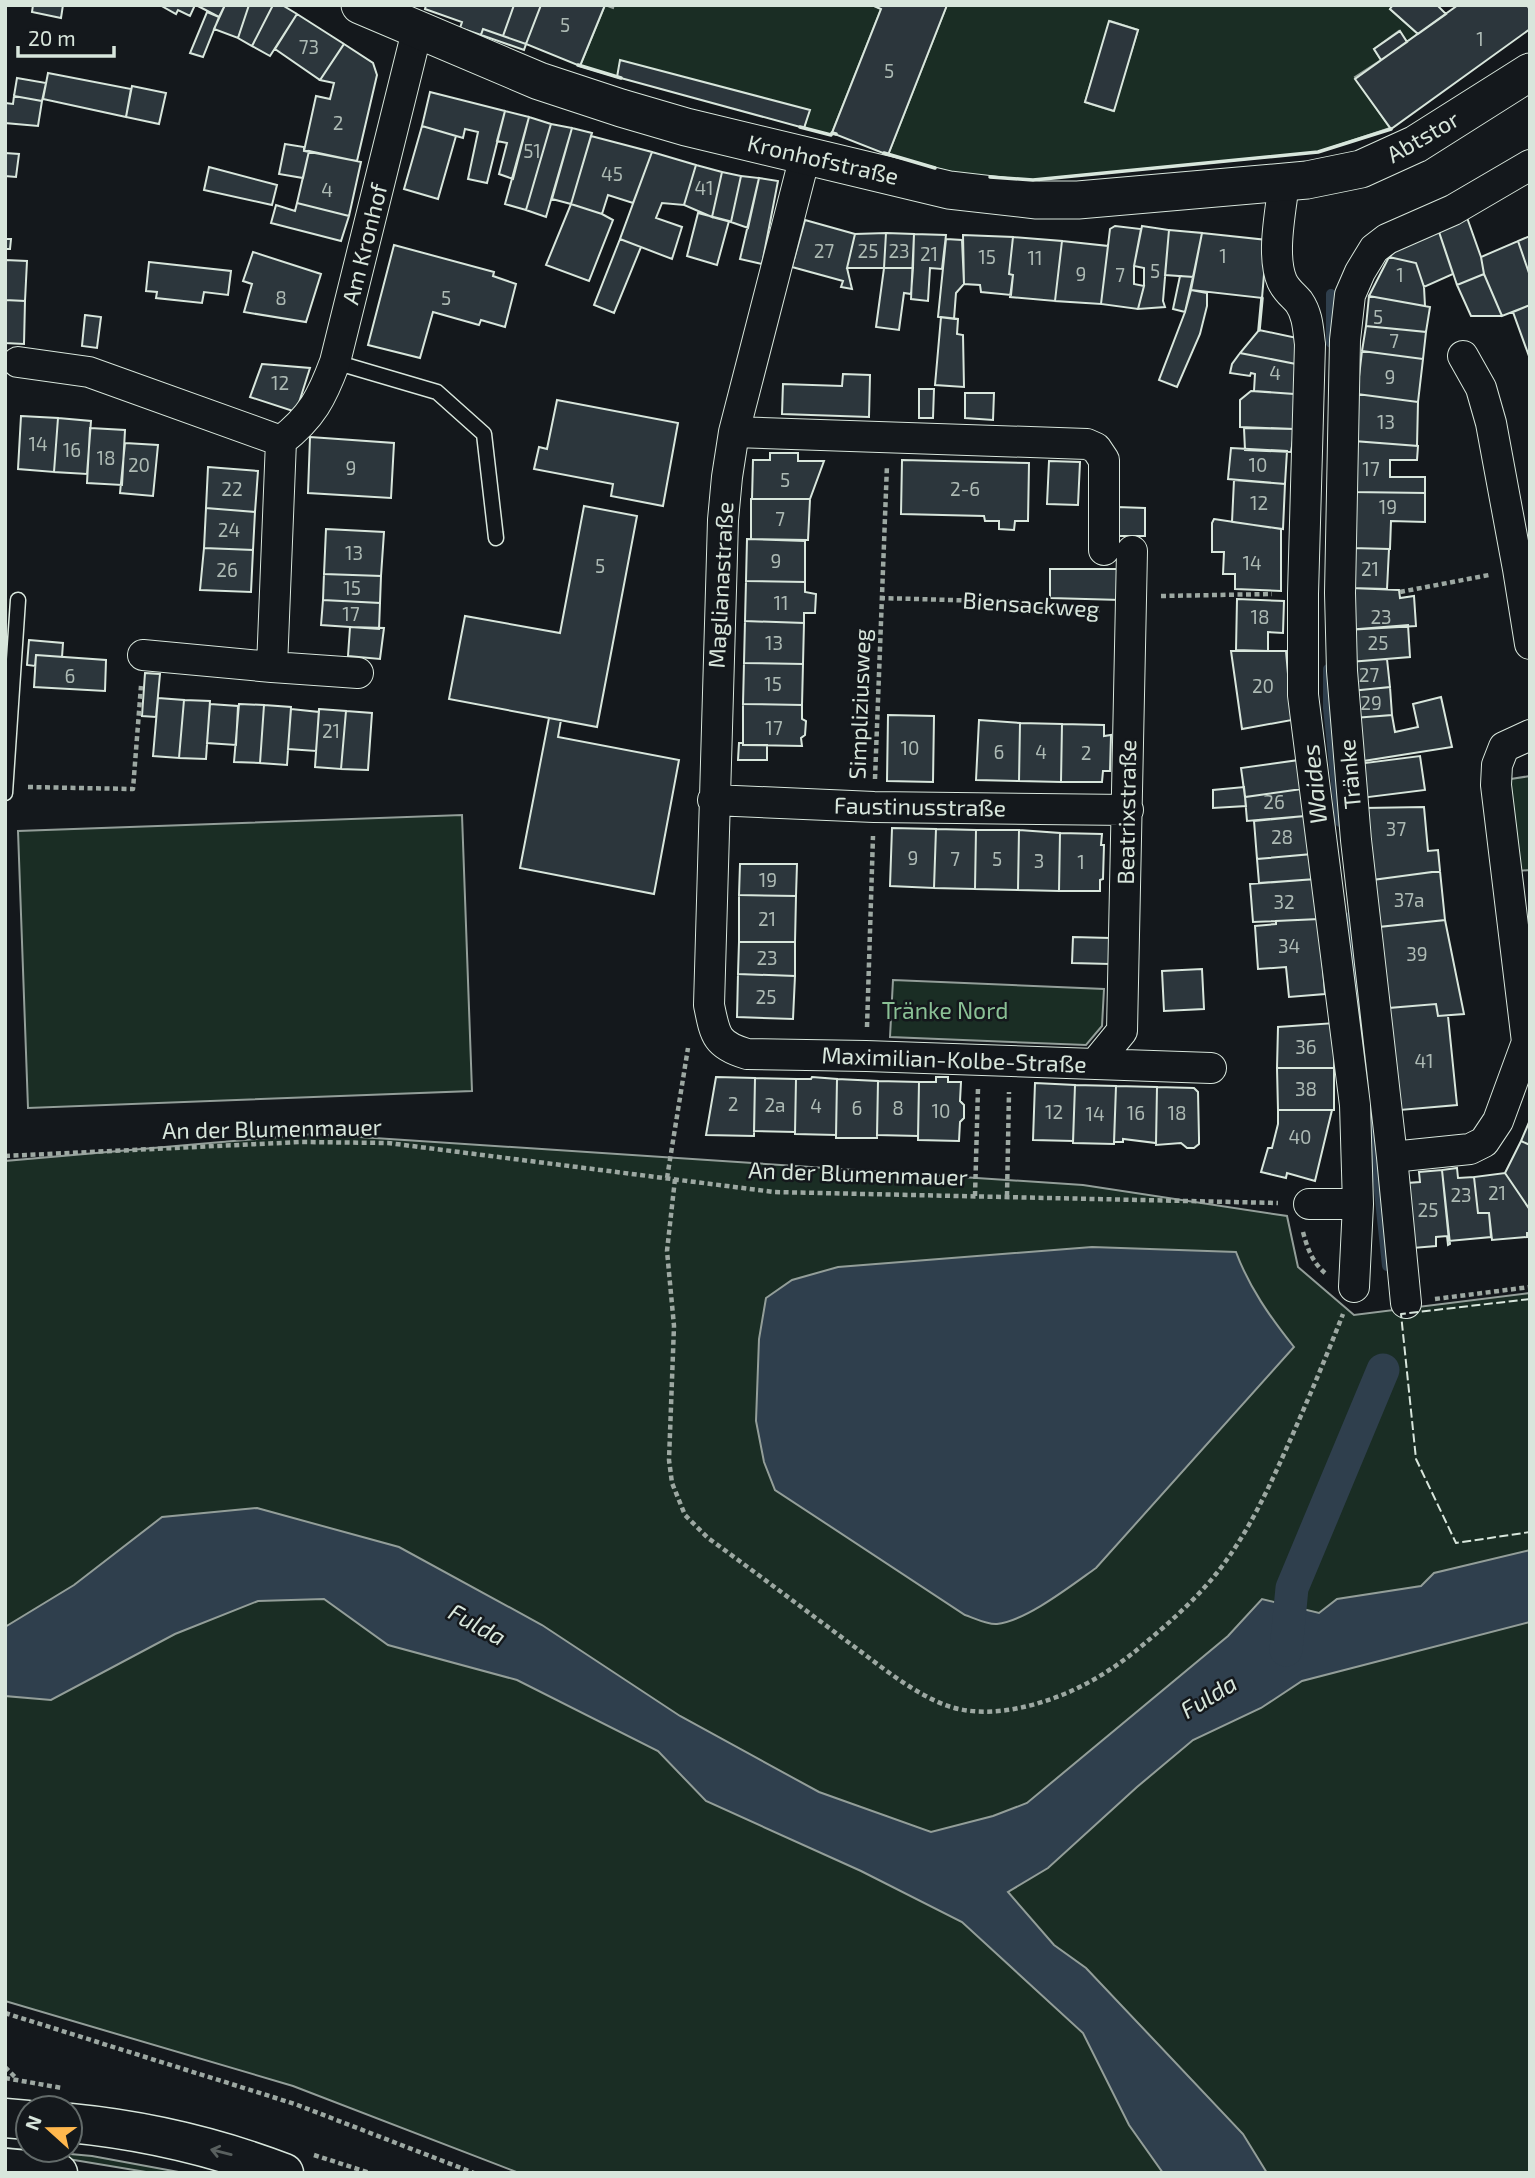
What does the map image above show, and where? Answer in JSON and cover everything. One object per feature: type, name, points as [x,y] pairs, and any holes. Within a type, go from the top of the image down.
[{"type":"main road","points":[[84,2124],[157,2136],[242,2157],[284,2173]]},
{"type":"main road","points":[[5,2168],[58,2173]]},
{"type":"street","name":"Kronhofstraße","points":[[360,5],[539,81],[621,108],[949,190],[1037,200],[1078,200],[1295,181]]},
{"type":"street","name":"Am Kronhof","points":[[281,441],[306,420],[322,396],[335,362],[417,31]]},
{"type":"street","name":"Abtstor","points":[[1295,181],[1362,169],[1399,153],[1530,72]]},
{"type":"street","name":"Maglianastraße","points":[[713,1024],[709,1005],[713,800],[723,520],[734,432],[805,156]]},
{"type":"street","name":"Tränke","points":[[1406,1303],[1356,840],[1342,671],[1340,593],[1345,340],[1350,295],[1374,249],[1387,239],[1453,210],[1530,165]]},
{"type":"street","name":"Tränke","points":[[1295,181],[1278,242],[1279,269],[1282,281],[1300,304],[1307,319],[1310,344],[1303,695],[1355,1105],[1358,1204],[1352,1291]]},
{"type":"street","points":[[1463,356],[1481,388],[1491,423],[1529,628]]},
{"type":"street","points":[[18,362],[89,372],[281,441],[272,667]]},
{"type":"street","name":"Beatrixstraße","points":[[734,432],[1087,444],[1096,448],[1104,460],[1118,551],[1132,604],[1122,1031],[1095,1064]]},
{"type":"street","points":[[143,655],[358,673]]},
{"type":"street","points":[[1392,1157],[1470,1149],[1484,1142],[1498,1122],[1527,1042],[1520,894],[1496,785],[1497,765],[1504,747],[1530,735]]},
{"type":"street","name":"Faustinusstraße","points":[[713,800],[874,807],[1128,810]]},
{"type":"street","name":"Maximilian-Kolbe-Straße","points":[[713,1024],[719,1041],[730,1049],[747,1054],[1210,1068]]},
{"type":"street","points":[[1300,1211],[1358,1204]]},
{"type":"lane","points":[[335,362],[437,391],[484,434],[496,538]]},
{"type":"lane","points":[[5,793],[18,600]]},
{"type":"path","name":"Simpliziusweg","points":[[866,1056],[880,598],[888,437]]},
{"type":"path","points":[[1400,592],[1518,569]]},
{"type":"path","name":"Biensackweg","points":[[880,598],[1022,601],[1029,609],[1118,610],[1143,597],[1303,594]]},
{"type":"path","points":[[6,786],[133,789],[143,655]]},
{"type":"path","points":[[667,1178],[687,1048],[693,1036],[713,1024]]},
{"type":"path","points":[[975,1196],[979,1060]]},
{"type":"path","points":[[1007,1196],[1010,1061]]},
{"type":"path","name":"An der Blumenmauer","points":[[5,1156],[301,1142],[387,1143],[774,1192],[1231,1200],[1300,1211]]},
{"type":"path","points":[[675,1179],[667,1251],[674,1326],[669,1460],[672,1483],[685,1515],[708,1538],[908,1686],[946,1705],[966,1710],[994,1711],[1028,1707],[1071,1692],[1108,1672],[1166,1626],[1215,1574],[1240,1538],[1270,1484],[1326,1359],[1352,1291],[1319,1268],[1307,1247],[1300,1211]]},
{"type":"path","points":[[1406,1303],[1530,1287]]},
{"type":"path","points":[[5,2013],[295,2104],[474,2173]]},
{"type":"path","points":[[5,2067],[15,2078],[5,2078]]},
{"type":"green space","points":[[605,5],[613,8],[614,5],[872,5],[881,9],[831,135],[804,128],[809,110],[617,77],[580,66]]},
{"type":"green space","points":[[947,5],[1393,5],[1390,9],[1418,34],[1407,42],[1399,31],[1374,49],[1381,60],[1355,77],[1390,128],[1318,152],[1033,180],[961,175],[888,155]],"holes":[[[1110,21],[1138,30],[1113,111],[1085,102]]]},
{"type":"green space","points":[[1530,776],[1530,870],[1518,871],[1504,780]]},
{"type":"green space","points":[[462,815],[472,1091],[28,1108],[18,831]]},
{"type":"green space","name":"Tränke Nord","points":[[893,980],[1104,989],[1102,1026],[1086,1045],[890,1037]]},
{"type":"green space","points":[[314,1134],[1083,1185],[1287,1216],[1298,1267],[1354,1315],[1530,1293],[1530,2173],[519,2173],[293,2086],[5,2001],[5,1161]]},
{"type":"green space","points":[[5,2148],[14,2149],[14,2153],[5,2153]]},
{"type":"green space","points":[[84,2155],[184,2173],[152,2173],[84,2162]]},
{"type":"water","points":[[1092,1247],[1236,1252],[1261,1301],[1294,1347],[1096,1568],[1035,1609],[1009,1621],[989,1623],[965,1615],[775,1490],[764,1462],[756,1421],[759,1339],[766,1298],[792,1280],[838,1267]]},
{"type":"water","name":"Fulda","points":[[257,1508],[399,1547],[542,1625],[680,1716],[819,1792],[931,1832],[993,1816],[1027,1803],[1228,1636],[1262,1599],[1319,1613],[1337,1599],[1421,1586],[1434,1573],[1530,1550],[1530,1622],[1302,1681],[1261,1708],[1193,1740],[1048,1868],[1008,1892],[1054,1945],[1086,1968],[1243,2134],[1267,2173],[1163,2173],[1129,2125],[1083,2033],[962,1922],[861,1871],[706,1801],[658,1751],[517,1680],[388,1645],[324,1599],[258,1601],[175,1634],[51,1700],[5,1696],[5,1627],[74,1585],[162,1517]]},
{"type":"building","points":[[33,5],[63,5],[61,18],[32,12]]},
{"type":"building","points":[[160,5],[195,5],[190,16],[178,10],[176,14]]},
{"type":"building","points":[[196,5],[225,5],[219,17]]},
{"type":"building","points":[[225,5],[249,5],[238,38],[214,29]]},
{"type":"building","points":[[249,5],[273,5],[252,46],[238,38]]},
{"type":"building","points":[[273,5],[282,5],[297,14],[270,56],[252,46]]},
{"type":"building","points":[[426,5],[514,5],[503,36],[483,29],[481,35],[460,28],[462,22],[425,9]]},
{"type":"building","points":[[514,5],[541,5],[526,44],[503,36]]},
{"type":"building","points":[[541,5],[605,5],[580,66],[526,44]]},
{"type":"building","points":[[872,5],[947,5],[888,155],[832,133],[881,9]]},
{"type":"building","points":[[1393,5],[1437,5],[1446,14],[1418,34],[1390,9]]},
{"type":"building","points":[[1458,5],[1527,5],[1530,10],[1530,29],[1391,129],[1355,79]]},
{"type":"building","points":[[207,12],[219,17],[203,57],[190,53]]},
{"type":"building","points":[[297,14],[344,44],[320,80],[275,49]]},
{"type":"building","points":[[1109,21],[1138,30],[1114,111],[1085,102]]},
{"type":"building","points":[[483,29],[526,44],[524,50],[481,35]]},
{"type":"building","points":[[1400,31],[1407,42],[1381,60],[1374,49]]},
{"type":"building","points":[[344,44],[373,63],[377,75],[357,161],[304,151],[316,96],[330,99],[334,83],[320,80]]},
{"type":"building","points":[[620,60],[810,110],[804,128],[617,77]]},
{"type":"building","points":[[48,73],[131,89],[126,117],[43,99]]},
{"type":"building","points":[[17,78],[46,83],[42,101],[14,96]]},
{"type":"building","points":[[132,86],[166,93],[159,124],[126,117]]},
{"type":"building","points":[[430,92],[505,111],[487,183],[468,179],[478,132],[465,129],[463,138],[422,126]]},
{"type":"building","points":[[14,96],[42,101],[38,126],[5,123],[5,103],[13,104]]},
{"type":"building","points":[[505,111],[529,117],[513,179],[499,174],[507,143],[497,141]]},
{"type":"building","points":[[529,117],[551,124],[526,210],[505,204]]},
{"type":"building","points":[[551,124],[572,128],[546,217],[526,210]]},
{"type":"building","points":[[422,126],[456,136],[438,199],[404,189]]},
{"type":"building","points":[[572,128],[592,133],[571,204],[552,199]]},
{"type":"building","points":[[591,136],[652,152],[633,203],[608,195],[602,214],[571,204]]},
{"type":"building","points":[[285,144],[304,147],[304,151],[309,151],[303,178],[279,174]]},
{"type":"building","points":[[309,151],[361,162],[349,216],[297,203]]},
{"type":"building","points":[[652,152],[696,165],[684,205],[662,203],[656,218],[682,227],[672,259],[620,239]]},
{"type":"building","points":[[5,153],[19,154],[16,177],[5,176]]},
{"type":"building","points":[[696,165],[722,172],[712,217],[684,205]]},
{"type":"building","points":[[209,167],[277,185],[272,205],[204,190]]},
{"type":"building","points":[[722,172],[741,176],[731,222],[712,217]]},
{"type":"building","points":[[741,176],[759,178],[748,228],[731,222]]},
{"type":"building","points":[[759,178],[778,181],[762,264],[740,259]]},
{"type":"building","points":[[297,203],[349,216],[341,241],[271,223],[276,205],[295,211]]},
{"type":"building","points":[[571,204],[613,220],[589,281],[546,265]]},
{"type":"building","points":[[1465,212],[1481,257],[1484,274],[1457,285],[1437,226]]},
{"type":"building","points":[[698,213],[729,221],[717,265],[687,256]]},
{"type":"building","points":[[805,220],[855,234],[847,268],[852,289],[841,287],[843,281],[792,267]]},
{"type":"building","points":[[1115,226],[1141,229],[1134,266],[1134,284],[1144,286],[1138,309],[1101,304],[1110,229]]},
{"type":"building","points":[[1142,226],[1169,230],[1163,301],[1165,307],[1138,309],[1144,286],[1144,268],[1134,266]]},
{"type":"building","points":[[1437,226],[1453,274],[1424,287],[1416,263],[1389,257],[1409,239]]},
{"type":"building","points":[[1169,230],[1202,233],[1193,277],[1165,275]]},
{"type":"building","points":[[886,233],[884,268],[847,268],[855,234]]},
{"type":"building","points":[[886,233],[914,234],[913,268],[884,268]]},
{"type":"building","points":[[1202,233],[1267,240],[1262,298],[1191,290]]},
{"type":"building","points":[[914,234],[946,235],[942,269],[930,268],[928,301],[911,299]]},
{"type":"building","points":[[963,235],[1013,237],[1009,274],[1013,275],[1011,295],[981,292],[980,285],[964,284]]},
{"type":"building","points":[[1530,236],[1530,276],[1518,241]]},
{"type":"building","points":[[1013,237],[1062,241],[1055,301],[1010,297],[1013,275],[1009,274]]},
{"type":"building","points":[[5,239],[11,239],[10,249],[5,249]]},
{"type":"building","points":[[620,239],[641,247],[614,313],[594,305]]},
{"type":"building","points":[[946,239],[962,240],[964,284],[956,293],[954,319],[938,317]]},
{"type":"building","points":[[1062,241],[1108,246],[1101,304],[1055,301]]},
{"type":"building","points":[[1518,241],[1530,276],[1530,305],[1502,316],[1484,274],[1481,257]]},
{"type":"building","points":[[394,245],[494,272],[493,276],[516,284],[505,327],[481,320],[479,325],[433,312],[420,358],[368,345]]},
{"type":"building","points":[[253,252],[321,274],[306,322],[244,312],[252,284],[243,281]]},
{"type":"building","points":[[1389,257],[1416,263],[1424,287],[1425,306],[1369,296]]},
{"type":"building","points":[[5,260],[27,261],[25,301],[5,300]]},
{"type":"building","points":[[149,262],[231,271],[228,295],[204,292],[202,303],[156,298],[157,292],[146,291]]},
{"type":"building","points":[[884,268],[913,268],[911,294],[904,293],[899,330],[876,327]]},
{"type":"building","points":[[1484,274],[1502,316],[1471,316],[1457,285]]},
{"type":"building","points":[[1180,276],[1193,277],[1185,312],[1173,309]]},
{"type":"building","points":[[1191,290],[1207,293],[1207,306],[1200,334],[1177,387],[1159,380]]},
{"type":"building","points":[[1369,296],[1430,307],[1426,332],[1366,326]]},
{"type":"building","points":[[5,300],[25,301],[24,344],[5,343]]},
{"type":"building","points":[[1530,305],[1530,359],[1513,312]]},
{"type":"building","points":[[85,315],[101,317],[97,348],[82,346]]},
{"type":"building","points":[[941,317],[958,319],[957,334],[963,335],[964,387],[935,385]]},
{"type":"building","points":[[1366,326],[1426,332],[1423,359],[1362,351]]},
{"type":"building","points":[[1259,330],[1297,338],[1296,364],[1240,353]]},
{"type":"building","points":[[1362,351],[1423,359],[1418,402],[1357,394]]},
{"type":"building","points":[[1240,353],[1296,364],[1294,394],[1254,391],[1255,374],[1251,373],[1250,376],[1230,373],[1232,364]]},
{"type":"building","points":[[262,364],[310,368],[296,412],[250,397]]},
{"type":"building","points":[[843,374],[870,375],[869,417],[782,414],[783,384],[842,386]]},
{"type":"building","points":[[919,389],[934,389],[933,418],[919,418]]},
{"type":"building","points":[[1251,391],[1294,394],[1295,429],[1240,427],[1240,400]]},
{"type":"building","points":[[965,393],[994,393],[993,420],[965,418]]},
{"type":"building","points":[[1357,394],[1418,402],[1417,446],[1354,441]]},
{"type":"building","points":[[557,400],[678,423],[663,506],[611,496],[613,484],[534,469],[539,447],[547,449]]},
{"type":"building","points":[[21,416],[58,418],[54,472],[18,469]]},
{"type":"building","points":[[58,418],[91,421],[87,474],[54,472]]},
{"type":"building","points":[[90,428],[125,430],[122,485],[87,483]]},
{"type":"building","points":[[1244,428],[1295,429],[1291,452],[1245,450]]},
{"type":"building","points":[[310,437],[394,443],[391,498],[308,493]]},
{"type":"building","points":[[1354,441],[1418,446],[1417,460],[1390,460],[1390,477],[1425,477],[1425,493],[1352,492]]},
{"type":"building","points":[[125,443],[158,445],[153,496],[120,493]]},
{"type":"building","points":[[1231,448],[1287,451],[1285,484],[1228,479]]},
{"type":"building","points":[[770,453],[798,453],[798,461],[824,461],[810,499],[752,499],[753,460],[770,460]]},
{"type":"building","points":[[902,460],[1029,463],[1028,521],[1015,521],[1014,530],[999,529],[999,521],[985,521],[984,516],[901,514]]},
{"type":"building","points":[[1049,461],[1080,462],[1078,505],[1047,504]]},
{"type":"building","points":[[208,467],[258,471],[255,512],[206,508]]},
{"type":"building","points":[[1234,480],[1285,484],[1283,529],[1232,522]]},
{"type":"building","points":[[1352,492],[1425,493],[1425,522],[1391,521],[1390,549],[1352,548]]},
{"type":"building","points":[[751,499],[810,499],[808,540],[751,539]]},
{"type":"building","points":[[584,506],[637,516],[597,727],[449,699],[465,616],[560,633]]},
{"type":"building","points":[[1117,507],[1145,508],[1145,536],[1116,536]]},
{"type":"building","points":[[206,508],[255,512],[253,550],[204,548]]},
{"type":"building","points":[[1214,519],[1281,529],[1281,591],[1235,589],[1235,574],[1223,574],[1224,552],[1212,552]]},
{"type":"building","points":[[326,529],[384,532],[381,576],[324,574]]},
{"type":"building","points":[[747,539],[805,541],[805,582],[746,581]]},
{"type":"building","points":[[204,548],[253,550],[251,592],[200,590]]},
{"type":"building","points":[[1352,548],[1389,549],[1387,589],[1351,588]]},
{"type":"building","points":[[1050,569],[1123,569],[1121,600],[1050,598]]},
{"type":"building","points":[[324,574],[381,576],[380,603],[323,600]]},
{"type":"building","points":[[746,581],[805,582],[805,592],[816,594],[815,613],[804,613],[804,623],[745,621]]},
{"type":"building","points":[[1351,588],[1399,590],[1400,598],[1414,596],[1416,626],[1347,630]]},
{"type":"building","points":[[1237,599],[1284,601],[1283,633],[1268,632],[1268,651],[1236,650]]},
{"type":"building","points":[[323,600],[380,603],[379,629],[321,625]]},
{"type":"building","points":[[745,621],[804,623],[803,664],[744,663]]},
{"type":"building","points":[[1408,625],[1410,657],[1349,662],[1347,630]]},
{"type":"building","points":[[350,627],[384,628],[380,659],[348,656]]},
{"type":"building","points":[[29,640],[63,643],[62,657],[36,655],[35,666],[27,665]]},
{"type":"building","points":[[1231,651],[1286,651],[1292,720],[1242,729]]},
{"type":"building","points":[[36,655],[106,660],[105,691],[34,687]]},
{"type":"building","points":[[1387,659],[1390,687],[1351,691],[1349,662]]},
{"type":"building","points":[[744,663],[803,664],[802,705],[743,704]]},
{"type":"building","points":[[145,673],[160,674],[156,717],[142,716]]},
{"type":"building","points":[[1390,687],[1392,715],[1354,718],[1351,691]]},
{"type":"building","points":[[1441,697],[1452,747],[1357,762],[1354,718],[1392,715],[1395,732],[1418,727],[1413,704]]},
{"type":"building","points":[[158,698],[184,700],[179,758],[153,756]]},
{"type":"building","points":[[184,700],[210,701],[206,759],[179,758]]},
{"type":"building","points":[[210,704],[238,706],[236,745],[207,743]]},
{"type":"building","points":[[239,704],[264,705],[260,763],[234,762]]},
{"type":"building","points":[[743,704],[802,705],[802,719],[806,721],[805,735],[801,738],[802,746],[743,745]]},
{"type":"building","points":[[264,705],[291,707],[287,765],[260,763]]},
{"type":"building","points":[[291,709],[319,712],[316,751],[288,749]]},
{"type":"building","points":[[319,709],[346,711],[341,769],[315,767]]},
{"type":"building","points":[[346,711],[372,713],[368,770],[341,769]]},
{"type":"building","points":[[888,715],[934,716],[933,782],[887,781]]},
{"type":"building","points":[[549,718],[561,720],[558,737],[679,760],[654,894],[520,868]]},
{"type":"building","points":[[979,720],[1020,723],[1019,781],[976,780]]},
{"type":"building","points":[[1020,723],[1062,724],[1061,782],[1019,781]]},
{"type":"building","points":[[1062,724],[1104,725],[1104,736],[1111,735],[1110,771],[1103,771],[1102,782],[1061,782]]},
{"type":"building","points":[[739,743],[767,745],[767,760],[738,760]]},
{"type":"building","points":[[1420,756],[1425,790],[1361,798],[1357,764]]},
{"type":"building","points":[[1299,760],[1302,789],[1245,797],[1241,768]]},
{"type":"building","points":[[1244,787],[1246,806],[1213,808],[1213,790]]},
{"type":"building","points":[[1302,789],[1305,816],[1247,821],[1245,797]]},
{"type":"building","points":[[1424,807],[1428,851],[1438,850],[1440,871],[1372,880],[1364,808]]},
{"type":"building","points":[[1305,816],[1312,854],[1257,859],[1254,821]]},
{"type":"building","points":[[892,828],[936,829],[934,888],[890,886]]},
{"type":"building","points":[[936,829],[976,830],[975,889],[934,888]]},
{"type":"building","points":[[976,830],[1019,830],[1018,890],[975,889]]},
{"type":"building","points":[[1019,830],[1060,833],[1059,891],[1018,890]]},
{"type":"building","points":[[1060,833],[1102,834],[1103,879],[1100,880],[1100,891],[1059,891]]},
{"type":"building","points":[[1312,854],[1316,879],[1259,883],[1257,859]]},
{"type":"building","points":[[740,864],[797,864],[796,896],[739,895]]},
{"type":"building","points":[[1440,871],[1445,920],[1379,927],[1372,880]]},
{"type":"building","points":[[1316,879],[1319,919],[1253,922],[1250,884]]},
{"type":"building","points":[[739,895],[796,896],[795,942],[739,942]]},
{"type":"building","points":[[1319,919],[1325,994],[1289,997],[1286,967],[1258,969],[1255,926],[1276,924],[1276,921]]},
{"type":"building","points":[[1445,920],[1464,1014],[1438,1016],[1436,1004],[1389,1008],[1379,927]]},
{"type":"building","points":[[1073,937],[1110,938],[1110,964],[1072,963]]},
{"type":"building","points":[[739,942],[795,942],[795,976],[738,974]]},
{"type":"building","points":[[1202,969],[1204,1009],[1164,1011],[1162,971]]},
{"type":"building","points":[[738,974],[795,976],[793,1019],[737,1017]]},
{"type":"building","points":[[1436,1004],[1438,1016],[1448,1016],[1457,1105],[1400,1110],[1389,1008]]},
{"type":"building","points":[[1335,1023],[1334,1068],[1277,1068],[1278,1027]]},
{"type":"building","points":[[1277,1068],[1334,1068],[1334,1110],[1278,1110]]},
{"type":"building","points":[[716,1077],[755,1078],[754,1136],[706,1135]]},
{"type":"building","points":[[936,1077],[948,1077],[948,1082],[961,1082],[960,1101],[964,1105],[964,1118],[960,1122],[959,1141],[918,1140],[919,1082],[936,1082]]},
{"type":"building","points":[[755,1078],[796,1079],[795,1132],[754,1131]]},
{"type":"building","points":[[796,1079],[837,1079],[836,1135],[795,1134]]},
{"type":"building","points":[[837,1079],[878,1081],[877,1138],[836,1138]]},
{"type":"building","points":[[878,1081],[919,1082],[918,1136],[877,1135]]},
{"type":"building","points":[[1035,1083],[1075,1085],[1073,1141],[1033,1140]]},
{"type":"building","points":[[1075,1085],[1116,1086],[1114,1144],[1073,1143]]},
{"type":"building","points":[[1116,1086],[1157,1087],[1156,1143],[1123,1139],[1123,1142],[1114,1142]]},
{"type":"building","points":[[1157,1087],[1194,1088],[1198,1092],[1199,1144],[1194,1148],[1187,1148],[1181,1143],[1156,1145]]},
{"type":"building","points":[[1278,1110],[1332,1110],[1315,1181],[1287,1173],[1286,1178],[1261,1172],[1268,1148],[1272,1148],[1278,1124]]},
{"type":"building","points":[[1530,1120],[1530,1145],[1521,1141]]},
{"type":"building","points":[[1521,1141],[1530,1145],[1530,1210],[1505,1173]]},
{"type":"building","points":[[1457,1168],[1458,1178],[1474,1177],[1478,1213],[1489,1213],[1491,1237],[1449,1241],[1442,1170]]},
{"type":"building","points":[[1442,1170],[1450,1244],[1448,1245],[1447,1236],[1436,1237],[1436,1246],[1413,1248],[1407,1183],[1420,1182],[1419,1172]]},
{"type":"building","points":[[1505,1173],[1530,1210],[1530,1233],[1527,1233],[1527,1237],[1492,1240],[1489,1213],[1478,1213],[1474,1177]]},
{"type":"waterway","name":"Waides","points":[[1331,294],[1331,343]]},
{"type":"waterway","name":"Waides","points":[[1328,669],[1328,708],[1340,822]]},
{"type":"waterway","name":"Waides","points":[[1350,917],[1387,1266]]},
{"type":"waterway","points":[[1286,1650],[1292,1588],[1383,1370]]},
{"type":"fence","points":[[1530,1299],[1401,1314],[1416,1459],[1456,1543],[1530,1532]]},
{"type":"wall","points":[[578,65],[621,78]]},
{"type":"wall","points":[[800,127],[836,134]]},
{"type":"wall","points":[[990,177],[1033,180],[1318,152],[1391,129]]},
{"type":"wall","points":[[884,153],[935,168]]},
{"type":"wall","points":[[1259,330],[1262,298]]}]
